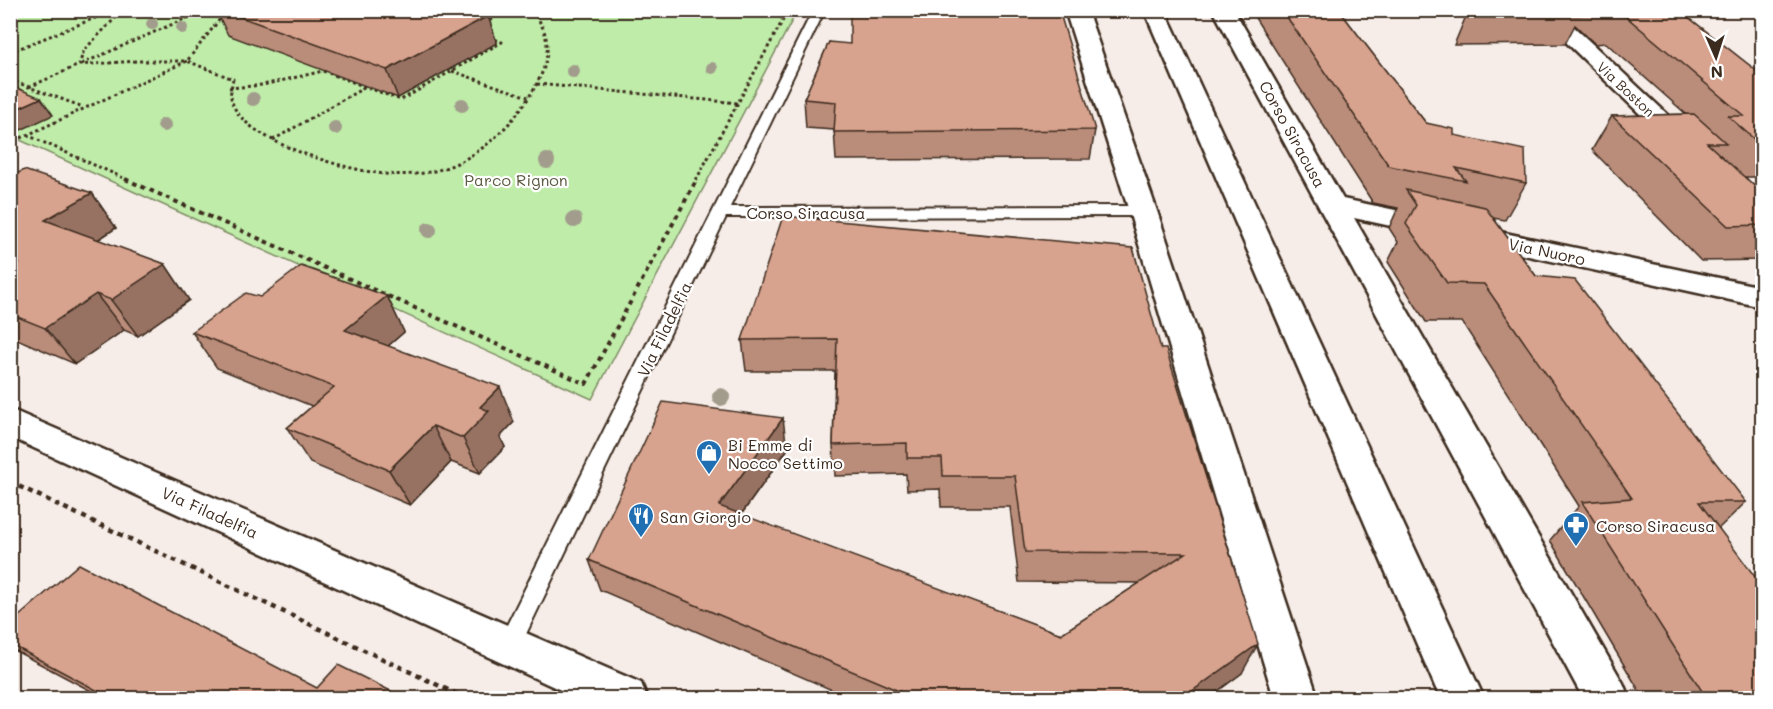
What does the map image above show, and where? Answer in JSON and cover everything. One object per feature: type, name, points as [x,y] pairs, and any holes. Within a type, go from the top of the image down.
[{"type":"street","points":[[1076,10],[1143,211],[1296,699]]},
{"type":"street","points":[[1154,10],[1462,699]]},
{"type":"street","name":"Corso Siracusa","points":[[1223,10],[1607,699]]},
{"type":"street","name":"Via Boston","points":[[1543,10],[1703,161]]},
{"type":"street","name":"Via Nuoro","points":[[1332,205],[1762,297]]},
{"type":"street","name":"Via Filadelfia","points":[[10,422],[625,699]]},
{"type":"lane","name":"Via Filadelfia","points":[[508,647],[819,10]]},
{"type":"lane","name":"Corso Siracusa","points":[[721,212],[1143,211]]},
{"type":"path","points":[[10,16],[17,10]]},
{"type":"path","points":[[10,52],[115,10]]},
{"type":"path","points":[[79,65],[84,50],[123,10]]},
{"type":"path","points":[[29,87],[205,10]]},
{"type":"path","points":[[10,143],[187,61],[227,10]]},
{"type":"path","points":[[480,26],[509,10]]},
{"type":"path","points":[[79,65],[137,61],[187,61],[233,79],[229,88],[232,108],[246,124],[273,140],[321,160],[370,172],[424,174],[448,167],[468,157],[492,139],[537,84],[545,69],[549,52],[547,35],[531,10]]},
{"type":"path","points":[[27,135],[586,384],[784,18],[760,10]]},
{"type":"path","points":[[223,16],[234,16]]},
{"type":"path","points":[[323,71],[401,100],[502,42],[481,35]]},
{"type":"path","points":[[229,88],[263,85],[332,68]]},
{"type":"path","points":[[452,71],[528,97]]},
{"type":"path","points":[[10,80],[84,107]]},
{"type":"path","points":[[537,84],[738,103]]},
{"type":"path","points":[[273,140],[365,87]]},
{"type":"path","points":[[10,482],[465,699]]},
{"type":"green space","name":"Parco Rignon","points":[[789,10],[796,13],[592,399],[11,136],[10,11]]},
{"type":"building","points":[[221,10],[472,10],[488,16],[387,70]]},
{"type":"building","points":[[850,10],[1059,10],[1095,130],[834,132],[836,102],[804,99],[829,42],[850,44]]},
{"type":"building","points":[[1282,10],[1339,10],[1426,123],[1454,129],[1454,135],[1525,150],[1526,183],[1456,168],[1466,181],[1389,166]]},
{"type":"building","points":[[1476,10],[1575,10],[1580,15],[1466,16]]},
{"type":"building","points":[[1607,10],[1679,10],[1762,75],[1762,146],[1728,116],[1744,116],[1623,14],[1611,15]]},
{"type":"building","points":[[10,85],[41,98],[10,112]]},
{"type":"building","points":[[1694,114],[1726,143],[1707,143],[1762,193],[1762,225],[1728,226],[1612,116]]},
{"type":"building","points":[[24,170],[92,193],[45,220],[165,264],[111,300],[96,294],[45,328],[10,314],[10,270],[19,264],[10,261],[10,177]]},
{"type":"building","points":[[1406,190],[1485,207],[1536,276],[1575,280],[1746,502],[1699,502],[1762,586],[1762,699],[1707,699],[1582,502],[1632,498],[1484,284],[1447,283],[1406,224],[1416,205]]},
{"type":"building","points":[[783,216],[1133,248],[1161,349],[1166,349],[1258,644],[1181,699],[918,699],[589,560],[663,402],[783,418],[719,506],[1061,634],[1186,553],[1025,552],[1015,476],[943,476],[942,458],[907,458],[907,443],[833,445],[837,339],[742,340]]},
{"type":"building","points":[[301,266],[387,296],[345,330],[500,387],[480,407],[489,411],[463,438],[433,426],[389,470],[287,428],[334,387],[192,332],[246,293],[260,297]]},
{"type":"building","points":[[79,564],[317,688],[338,665],[407,699],[113,699],[10,644],[10,624]]},
{"type":"place","name":"Bi Emme di Nocco Settimo","points":[[709,476]]},
{"type":"place","name":"San Giorgio","points":[[641,539]]},
{"type":"place","name":"Corso Siracusa","points":[[1576,548]]}]
